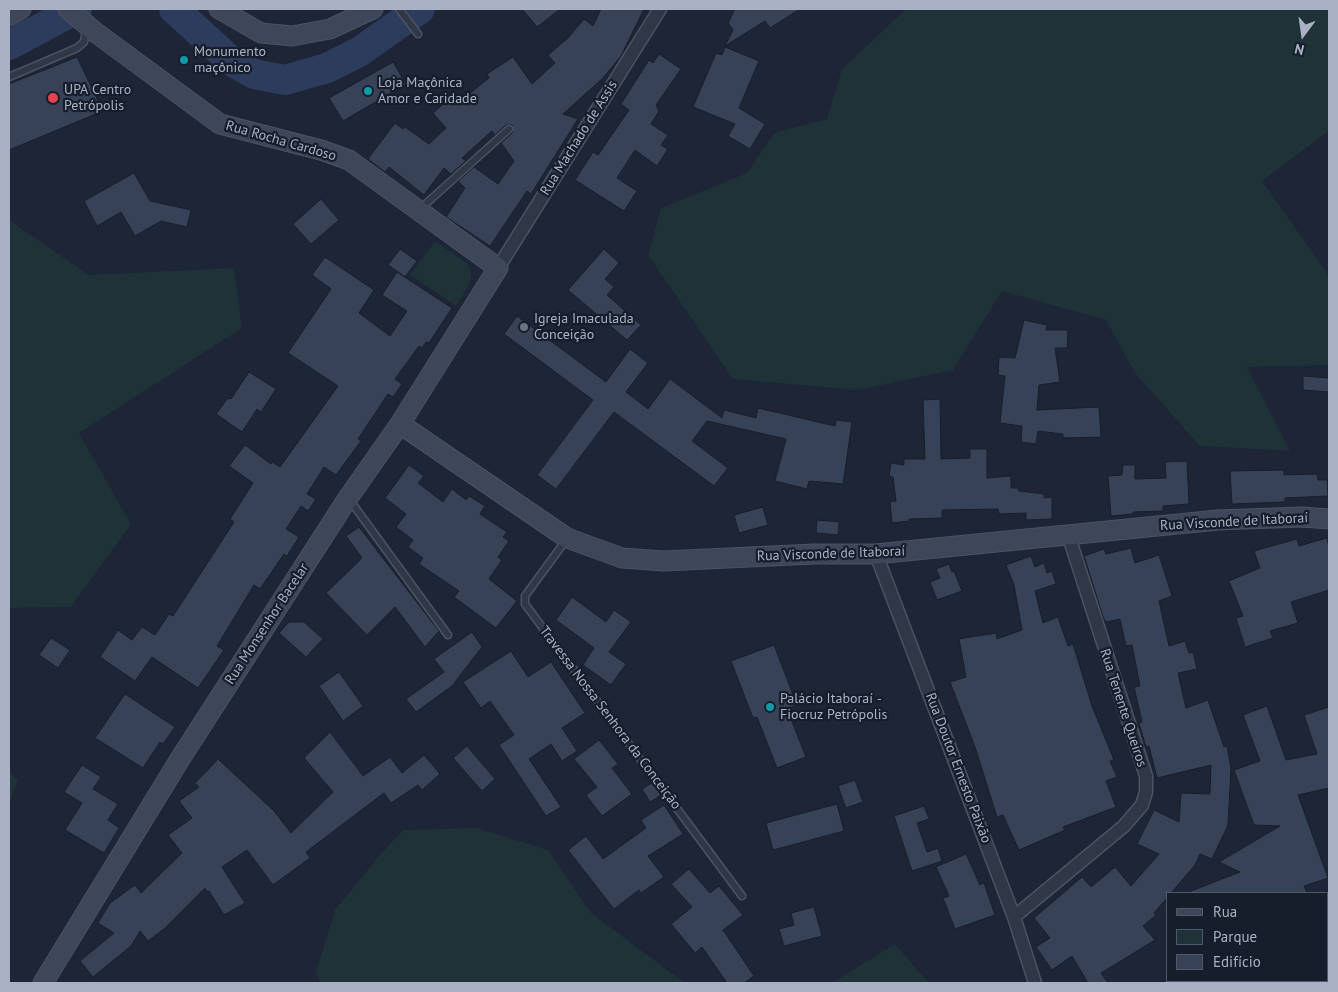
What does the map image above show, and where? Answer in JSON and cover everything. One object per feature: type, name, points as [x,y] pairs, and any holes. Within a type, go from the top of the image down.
[{"type":"main road","points":[[9,16],[21,9]]},
{"type":"main road","name":"Rua Rocha Cardoso","points":[[68,9],[86,25],[220,124],[321,150],[350,160],[498,268]]},
{"type":"main road","points":[[219,9],[260,33],[292,36],[330,29],[373,9]]},
{"type":"main road","name":"Rua Monsenhor Bacelar","points":[[43,983],[180,759],[348,498],[400,424],[498,268]]},
{"type":"main road","name":"Rua Visconde de Itaboraí","points":[[400,424],[567,538],[622,558],[664,562],[814,554],[876,554],[1218,520],[1302,517],[1329,520]]},
{"type":"street","name":"Rua Machado de Assis","points":[[498,268],[660,9]]},
{"type":"street","name":"Rua Tenente Queiros","points":[[1014,917],[1124,826],[1142,805],[1146,792],[1146,776],[1068,534]]},
{"type":"street","name":"Rua Doutor Ernesto Paixão","points":[[876,554],[1014,917],[1035,983]]},
{"type":"lane","points":[[399,9],[418,34]]},
{"type":"lane","points":[[9,77],[77,48],[84,42],[86,25]]},
{"type":"lane","points":[[419,209],[509,129]]},
{"type":"lane","points":[[348,498],[448,635]]},
{"type":"lane","name":"Travessa Nossa Senhora da Conceição","points":[[567,538],[525,596],[525,604],[742,896]]},
{"type":"green space","points":[[906,9],[1329,9],[1329,131],[1262,181],[1329,276],[1329,365],[1247,367],[1290,451],[1200,446],[1135,373],[1106,320],[1002,291],[953,370],[858,390],[733,379],[648,255],[661,208],[747,173],[774,133],[827,119],[842,69]]},
{"type":"green space","points":[[9,220],[89,275],[234,268],[242,328],[79,433],[131,524],[71,607],[9,608]]},
{"type":"green space","points":[[435,241],[467,263],[471,271],[468,287],[456,306],[410,275]]},
{"type":"green space","points":[[9,772],[18,780],[9,805]]},
{"type":"green space","points":[[477,828],[548,850],[591,913],[685,983],[320,983],[316,972],[335,910],[378,857],[403,830]]},
{"type":"green space","points":[[895,944],[929,983],[832,983]]},
{"type":"building","points":[[522,9],[560,9],[537,27]]},
{"type":"building","points":[[601,9],[644,9],[621,56],[603,78],[563,114],[578,119],[531,194],[527,191],[490,246],[446,217],[465,188],[458,181],[474,167],[498,184],[514,161],[501,143],[513,132],[512,125],[506,125],[495,135],[492,131],[462,158],[466,161],[451,174],[444,168],[424,195],[389,167],[385,172],[368,159],[395,123],[403,129],[405,127],[429,144],[446,128],[433,113],[449,99],[455,105],[489,78],[487,74],[513,57],[532,84],[555,63],[548,55],[568,38],[584,19],[593,26]]},
{"type":"building","points":[[735,9],[800,9],[770,28],[765,21],[725,46],[733,30],[728,23]]},
{"type":"building","points":[[725,47],[759,61],[739,108],[765,124],[750,149],[728,136],[735,124],[693,107],[716,53],[722,55]]},
{"type":"building","points":[[659,54],[681,69],[656,105],[659,111],[651,124],[668,135],[661,145],[668,149],[657,166],[635,150],[617,178],[637,191],[624,211],[575,180],[593,152],[598,155],[629,110],[621,104],[649,60],[653,63]]},
{"type":"building","name":"UPA Centro Petrópolis","points":[[77,57],[103,111],[9,150],[9,84]]},
{"type":"building","name":"Loja Maçônica Amor e Caridade","points":[[393,62],[406,84],[343,121],[329,98]]},
{"type":"building","points":[[134,173],[150,201],[191,210],[187,227],[161,221],[135,236],[121,212],[97,226],[84,201]]},
{"type":"building","points":[[321,199],[339,220],[311,244],[293,224]]},
{"type":"building","points":[[400,249],[417,261],[405,277],[388,265]]},
{"type":"building","points":[[604,249],[619,263],[605,279],[614,287],[607,295],[641,325],[627,340],[568,290]]},
{"type":"building","points":[[325,257],[374,290],[359,313],[390,336],[407,311],[382,295],[397,272],[452,308],[429,343],[426,342],[422,348],[419,346],[395,379],[402,384],[393,397],[388,394],[358,439],[361,441],[336,475],[324,467],[307,494],[316,499],[308,511],[301,506],[286,529],[299,537],[287,556],[284,554],[260,589],[254,585],[217,646],[224,650],[198,688],[152,657],[135,681],[100,657],[118,630],[132,640],[142,627],[155,635],[169,614],[173,616],[234,522],[230,519],[253,483],[229,466],[245,445],[271,464],[272,462],[280,467],[338,386],[288,353],[331,289],[312,275]]},
{"type":"building","points":[[517,316],[606,382],[630,349],[648,363],[626,392],[648,409],[670,379],[722,418],[724,410],[756,418],[758,408],[835,426],[836,420],[852,422],[843,484],[809,481],[807,489],[775,481],[786,439],[707,421],[692,441],[728,468],[714,486],[614,412],[556,489],[537,475],[593,400],[504,334]]},
{"type":"building","points":[[1024,320],[1047,325],[1046,330],[1068,330],[1067,348],[1055,348],[1060,382],[1039,385],[1037,410],[1099,407],[1101,437],[1063,438],[1063,434],[1038,431],[1036,444],[1021,442],[1022,426],[1000,423],[1005,376],[998,375],[999,357],[1015,358]]},
{"type":"building","points":[[249,372],[276,389],[261,412],[257,409],[242,432],[216,414],[228,398],[231,399]]},
{"type":"building","points":[[1303,376],[1329,378],[1329,392],[1303,390]]},
{"type":"building","points":[[940,399],[941,459],[970,458],[970,449],[987,449],[987,478],[1011,476],[1011,488],[1018,488],[1019,491],[1044,494],[1044,498],[1052,497],[1052,519],[1026,520],[1026,513],[999,514],[998,509],[942,510],[942,518],[909,519],[909,521],[892,523],[890,502],[896,501],[893,477],[889,476],[891,463],[904,465],[904,459],[925,459],[923,400]]},
{"type":"building","points":[[1187,461],[1189,504],[1163,506],[1163,511],[1133,512],[1133,514],[1111,516],[1108,476],[1122,475],[1123,465],[1135,465],[1135,479],[1166,478],[1165,462]]},
{"type":"building","points":[[409,465],[424,476],[418,483],[443,502],[452,489],[466,500],[469,496],[485,506],[480,514],[507,532],[503,537],[509,541],[498,557],[502,560],[489,579],[517,601],[496,628],[454,597],[459,591],[419,564],[423,558],[408,547],[413,540],[396,527],[406,514],[385,498]]},
{"type":"building","points":[[1284,470],[1284,475],[1317,474],[1318,480],[1327,480],[1328,496],[1285,498],[1285,502],[1232,504],[1230,471]]},
{"type":"building","points":[[763,507],[768,525],[739,533],[734,515]]},
{"type":"building","points":[[817,520],[839,522],[838,535],[816,533]]},
{"type":"building","points":[[359,527],[439,631],[425,647],[395,607],[367,635],[326,593],[362,558],[346,536]]},
{"type":"building","points":[[1327,538],[1329,547],[1329,590],[1291,602],[1298,623],[1270,631],[1273,638],[1245,647],[1236,618],[1243,616],[1229,581],[1260,568],[1254,551],[1297,539],[1299,546]]},
{"type":"building","points":[[1131,548],[1135,563],[1159,555],[1172,596],[1159,601],[1169,646],[1185,641],[1189,653],[1193,652],[1197,669],[1178,673],[1186,708],[1208,700],[1224,747],[1227,746],[1231,768],[1228,825],[1212,859],[1200,854],[1195,865],[1172,892],[1166,892],[1166,899],[1154,913],[1156,915],[1143,926],[1155,940],[1101,973],[1108,983],[1088,983],[1072,956],[1052,970],[1036,947],[1050,938],[1034,918],[1082,877],[1091,887],[1115,867],[1131,886],[1159,854],[1137,844],[1154,810],[1179,822],[1181,793],[1210,794],[1211,765],[1157,778],[1149,746],[1146,747],[1139,723],[1142,722],[1134,687],[1140,686],[1132,645],[1126,646],[1120,619],[1106,622],[1103,617],[1084,556],[1104,549],[1106,554]]},
{"type":"building","points":[[1031,556],[1035,567],[1044,563],[1047,573],[1052,571],[1056,584],[1035,591],[1043,623],[1058,617],[1068,646],[1073,644],[1092,706],[1114,760],[1110,761],[1117,777],[1106,781],[1116,807],[1063,827],[1065,830],[1019,850],[1003,815],[997,817],[975,747],[950,682],[966,677],[959,639],[996,633],[997,639],[1022,630],[1014,585],[1006,565]]},
{"type":"building","points":[[949,564],[962,591],[937,600],[930,582],[940,578],[936,569]]},
{"type":"building","points":[[572,597],[606,622],[614,610],[631,622],[609,652],[626,664],[611,685],[583,665],[594,648],[556,620]]},
{"type":"building","points":[[289,622],[304,622],[323,639],[306,657],[279,633]]},
{"type":"building","points":[[472,632],[482,647],[452,686],[416,712],[406,699],[444,672],[434,659]]},
{"type":"building","points":[[51,638],[70,650],[58,668],[39,655]]},
{"type":"building","name":"Palácio Itaboraí - Fiocruz Petrópolis","points":[[774,645],[797,705],[787,709],[806,757],[777,768],[757,717],[753,718],[731,661]]},
{"type":"building","points":[[511,651],[528,677],[551,662],[585,713],[562,728],[577,751],[562,761],[551,744],[529,759],[561,807],[546,816],[499,745],[514,735],[490,701],[481,708],[463,682]]},
{"type":"building","points":[[339,672],[363,706],[343,721],[319,686]]},
{"type":"building","points":[[125,694],[175,727],[163,744],[160,742],[143,768],[95,738]]},
{"type":"building","points":[[1267,706],[1286,760],[1317,754],[1304,715],[1329,707],[1329,788],[1298,795],[1328,878],[1304,886],[1307,892],[1189,892],[1240,872],[1219,862],[1280,826],[1254,825],[1234,770],[1260,761],[1243,715]]},
{"type":"building","points":[[330,732],[363,776],[390,757],[402,773],[424,755],[440,774],[422,790],[418,785],[391,803],[384,793],[306,852],[310,858],[273,885],[247,850],[222,867],[245,903],[224,915],[209,891],[207,892],[205,888],[164,929],[148,941],[140,931],[131,946],[93,977],[80,961],[114,933],[98,923],[110,903],[135,885],[141,893],[182,853],[168,835],[192,818],[179,801],[199,787],[195,783],[218,759],[274,811],[291,833],[333,792],[304,758]]},
{"type":"building","points":[[599,740],[618,764],[612,768],[632,794],[602,816],[586,795],[597,787],[574,759]]},
{"type":"building","points":[[467,746],[495,779],[482,791],[453,758]]},
{"type":"building","points":[[82,765],[101,777],[93,789],[118,804],[108,820],[119,828],[104,853],[65,830],[82,803],[64,792]]},
{"type":"building","points":[[855,780],[863,802],[846,808],[838,786]]},
{"type":"building","points":[[652,783],[661,795],[650,802],[642,789]]},
{"type":"building","points":[[837,804],[844,831],[773,850],[766,823]]},
{"type":"building","points":[[664,805],[683,834],[648,856],[664,877],[641,893],[639,890],[614,909],[568,850],[586,836],[603,859],[646,828],[641,820]]},
{"type":"building","points":[[924,806],[929,819],[917,823],[927,852],[938,848],[942,861],[912,871],[894,816]]},
{"type":"building","points":[[966,854],[980,885],[984,883],[995,915],[955,929],[943,898],[949,896],[936,867]]},
{"type":"building","points":[[689,869],[710,893],[719,886],[743,915],[723,930],[754,976],[744,983],[727,983],[702,947],[695,953],[671,924],[692,907],[671,884]]},
{"type":"building","points":[[814,907],[822,936],[784,946],[779,929],[794,925],[791,913]]},
{"type":"waterway","points":[[9,45],[77,9]]},
{"type":"waterway","points":[[174,9],[231,61],[254,74],[285,80],[327,68],[359,52],[420,9]]},
{"type":"place","name":"Monumento maçônico","points":[[184,60]]},
{"type":"place","name":"Loja Maçônica Amor e Caridade","points":[[368,91]]},
{"type":"place","name":"UPA Centro Petrópolis","points":[[53,98]]},
{"type":"place","name":"Igreja Imaculada Conceição","points":[[524,327]]},
{"type":"place","name":"Palácio Itaboraí - Fiocruz Petrópolis","points":[[770,707]]}]
